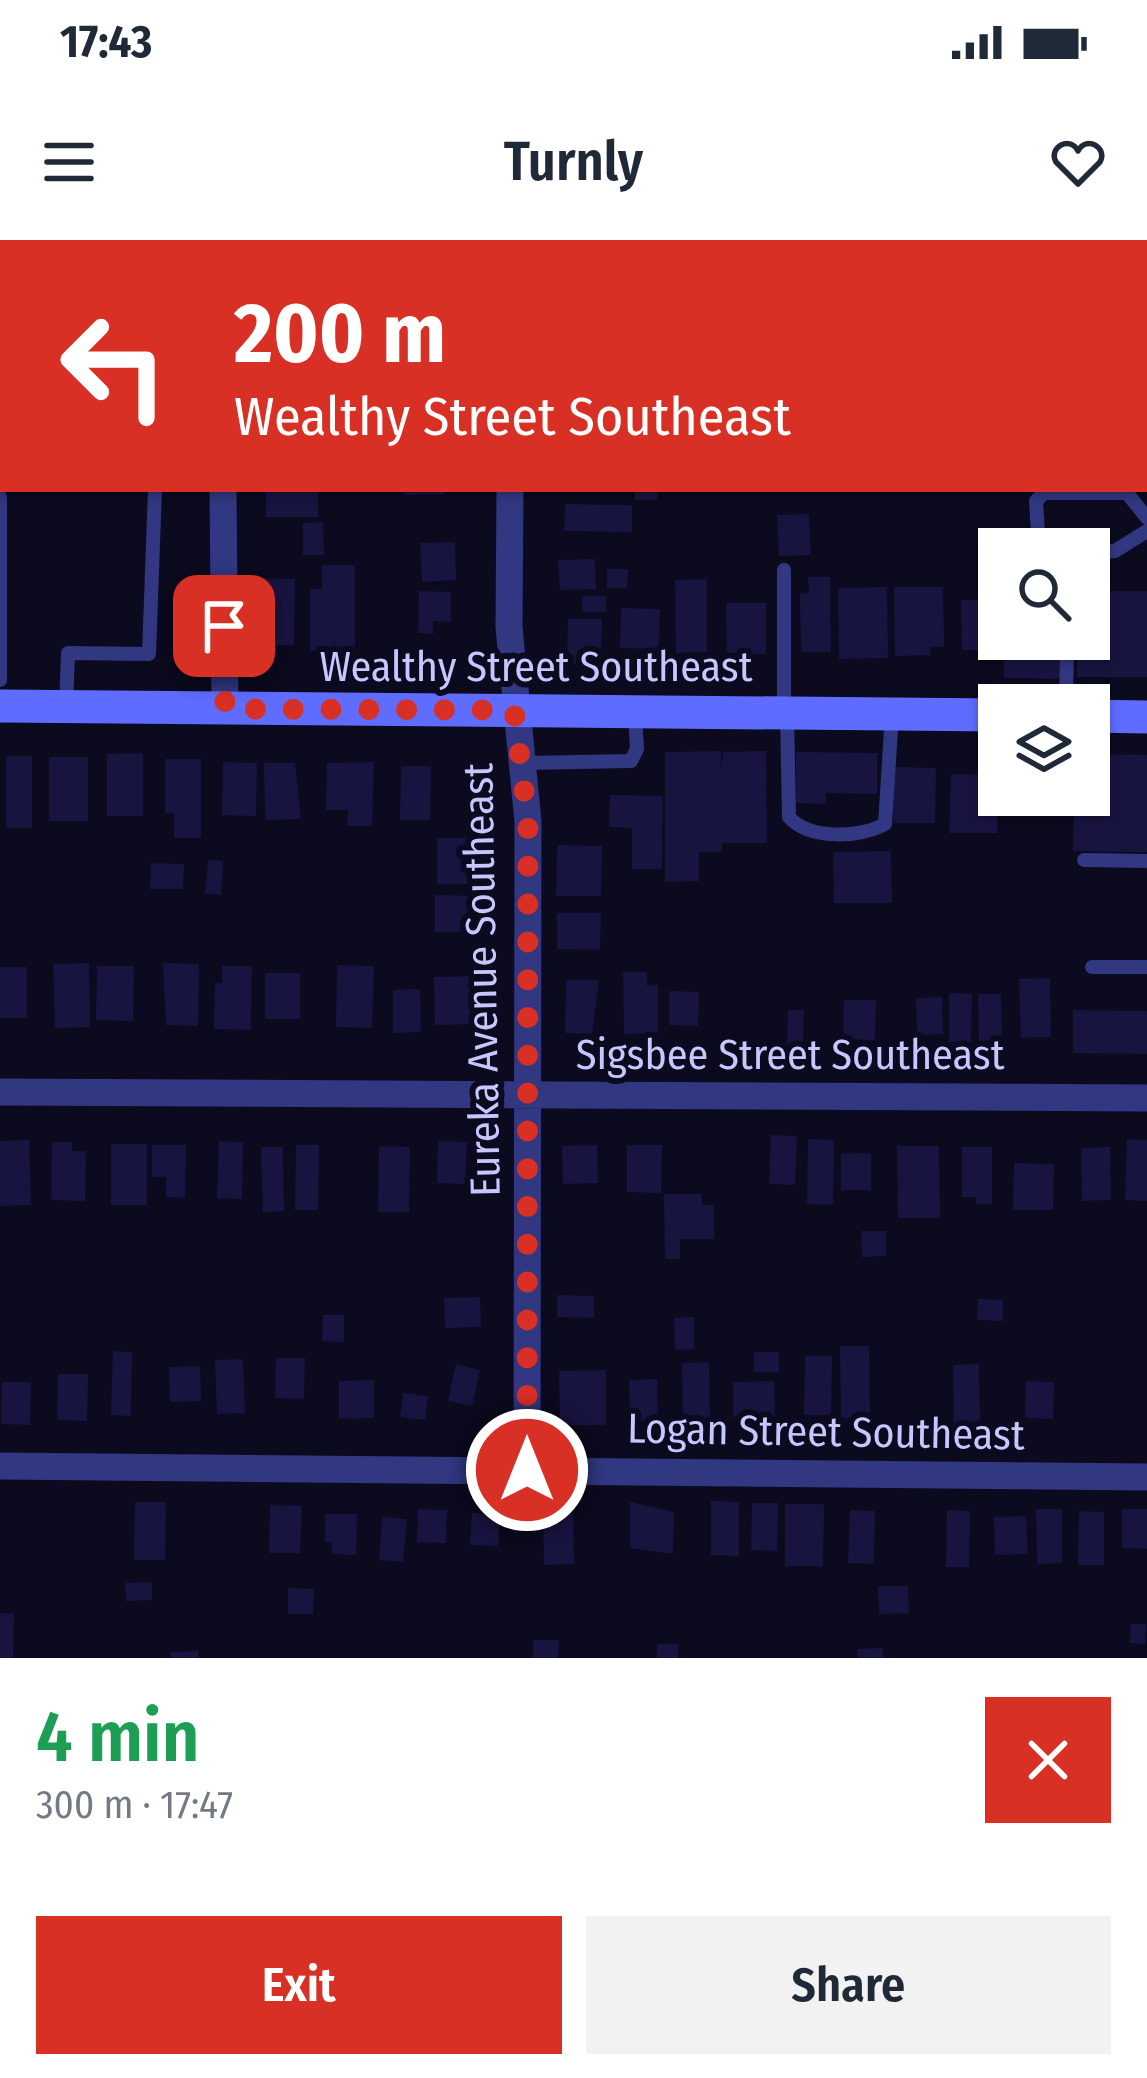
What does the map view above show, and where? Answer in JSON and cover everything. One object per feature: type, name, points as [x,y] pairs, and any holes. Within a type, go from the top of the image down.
[{"type":"main road","name":"Wealthy Street Southeast","points":[[0,706],[978,716]]},
{"type":"main road","points":[[1110,716],[1147,717]]},
{"type":"street","points":[[223,492],[225,709]]},
{"type":"street","name":"Eureka Avenue Southeast","points":[[510,492],[514,710],[524,764],[527,1470]]},
{"type":"street","name":"Sigsbee Street Southeast","points":[[0,1092],[1147,1098]]},
{"type":"street","name":"Logan Street Southeast","points":[[0,1466],[1147,1477]]},
{"type":"lane","points":[[66,707],[68,653],[149,654],[155,492]]},
{"type":"lane","points":[[1038,528],[1036,501],[1044,493],[1127,493],[1147,518]]},
{"type":"lane","points":[[0,497],[0,680]]},
{"type":"lane","points":[[1110,551],[1147,531]]},
{"type":"lane","points":[[784,570],[789,817],[818,832],[874,830],[885,824],[892,714]]},
{"type":"lane","points":[[524,764],[631,761],[637,748],[635,712]]},
{"type":"lane","points":[[1084,860],[1147,861]]},
{"type":"lane","points":[[1092,967],[1147,967]]},
{"type":"building","points":[[266,492],[318,492],[318,517],[266,517]]},
{"type":"building","points":[[405,492],[444,494],[405,495]]},
{"type":"building","points":[[635,492],[658,492],[658,500],[635,500]]},
{"type":"building","points":[[565,504],[632,505],[632,532],[564,531]]},
{"type":"building","points":[[809,514],[811,555],[779,556],[777,515]]},
{"type":"building","points":[[323,522],[324,555],[303,555],[303,523]]},
{"type":"building","points":[[455,542],[456,580],[422,582],[420,543]]},
{"type":"building","points":[[595,559],[596,589],[560,590],[558,560]]},
{"type":"building","points":[[322,565],[355,565],[355,651],[310,651],[310,589],[322,589]]},
{"type":"building","points":[[607,569],[628,569],[627,588],[607,588]]},
{"type":"building","points":[[808,577],[830,577],[831,652],[801,652],[800,594],[809,593]]},
{"type":"building","points":[[263,578],[295,579],[294,645],[262,645]]},
{"type":"building","points":[[707,579],[707,652],[676,653],[675,580]]},
{"type":"building","points":[[887,587],[888,658],[839,659],[838,588]]},
{"type":"building","points":[[894,587],[943,587],[944,647],[930,647],[930,655],[895,656]]},
{"type":"building","points":[[419,591],[451,592],[451,622],[433,621],[433,634],[418,633]]},
{"type":"building","points":[[1110,591],[1147,591],[1147,677],[1077,677],[1077,660],[1110,660]]},
{"type":"building","points":[[582,596],[606,596],[606,612],[582,612]]},
{"type":"building","points":[[961,600],[978,600],[978,650],[962,650]]},
{"type":"building","points":[[726,603],[766,603],[766,654],[727,655]]},
{"type":"building","points":[[621,608],[660,609],[659,649],[620,648]]},
{"type":"building","points":[[568,619],[602,619],[601,664],[567,664]]},
{"type":"building","points":[[1004,660],[1059,660],[1059,679],[1004,678]]},
{"type":"building","points":[[721,751],[721,774],[723,752],[766,751],[767,843],[722,843],[722,852],[699,852],[699,881],[665,882],[665,752]]},
{"type":"building","points":[[796,752],[877,753],[877,794],[826,793],[826,804],[796,803]]},
{"type":"building","points":[[143,753],[143,816],[107,816],[107,754]]},
{"type":"building","points":[[1110,754],[1147,755],[1147,852],[1073,851],[1074,816],[1110,816]]},
{"type":"building","points":[[6,756],[32,756],[32,828],[6,828]]},
{"type":"building","points":[[49,757],[88,757],[88,821],[49,821]]},
{"type":"building","points":[[165,759],[201,759],[201,838],[174,838],[174,813],[165,813]]},
{"type":"building","points":[[223,762],[257,763],[256,816],[222,815]]},
{"type":"building","points":[[374,762],[372,826],[347,826],[348,810],[326,810],[327,763]]},
{"type":"building","points":[[264,763],[295,763],[301,819],[265,820]]},
{"type":"building","points":[[401,766],[431,766],[430,820],[400,820]]},
{"type":"building","points":[[894,767],[936,768],[935,823],[893,823]]},
{"type":"building","points":[[951,774],[978,775],[978,816],[997,816],[997,833],[949,833]]},
{"type":"building","points":[[610,795],[663,796],[662,869],[632,869],[632,828],[609,827]]},
{"type":"building","points":[[437,838],[472,838],[471,884],[437,884]]},
{"type":"building","points":[[557,845],[602,846],[601,896],[556,896]]},
{"type":"building","points":[[891,851],[892,903],[834,903],[833,852]]},
{"type":"building","points":[[208,860],[223,861],[221,895],[205,893]]},
{"type":"building","points":[[151,863],[184,864],[183,889],[150,889]]},
{"type":"building","points":[[435,895],[480,896],[479,932],[435,932]]},
{"type":"building","points":[[557,913],[601,913],[600,950],[557,949]]},
{"type":"building","points":[[89,963],[90,1027],[55,1028],[53,964]]},
{"type":"building","points":[[163,963],[199,964],[198,1026],[166,1025]]},
{"type":"building","points":[[337,965],[374,966],[372,1028],[336,1027]]},
{"type":"building","points":[[97,966],[134,966],[133,1021],[96,1020]]},
{"type":"building","points":[[222,966],[252,966],[251,1030],[214,1029],[215,983],[222,983]]},
{"type":"building","points":[[0,967],[27,967],[27,1018],[0,1018]]},
{"type":"building","points":[[623,972],[647,972],[647,986],[658,985],[658,1033],[624,1034]]},
{"type":"building","points":[[265,973],[300,973],[300,1019],[265,1019]]},
{"type":"building","points":[[477,976],[477,1024],[435,1025],[434,977]]},
{"type":"building","points":[[1050,978],[1051,1037],[1021,1038],[1019,979]]},
{"type":"building","points":[[566,980],[599,980],[592,1034],[565,1033]]},
{"type":"building","points":[[420,989],[421,1032],[393,1033],[393,990]]},
{"type":"building","points":[[669,991],[699,992],[698,1026],[669,1025]]},
{"type":"building","points":[[949,993],[972,994],[971,1043],[949,1042]]},
{"type":"building","points":[[978,994],[1001,994],[1002,1041],[979,1042]]},
{"type":"building","points":[[942,997],[943,1034],[917,1035],[916,998]]},
{"type":"building","points":[[844,1000],[876,1000],[875,1040],[843,1039]]},
{"type":"building","points":[[788,1010],[804,1010],[803,1046],[787,1045]]},
{"type":"building","points":[[1073,1010],[1147,1011],[1147,1054],[1073,1053]]},
{"type":"building","points":[[771,1135],[797,1136],[795,1185],[769,1184]]},
{"type":"building","points":[[808,1139],[834,1140],[833,1205],[807,1204]]},
{"type":"building","points":[[1127,1139],[1147,1140],[1147,1201],[1125,1200]]},
{"type":"building","points":[[29,1140],[31,1205],[0,1206],[0,1141]]},
{"type":"building","points":[[219,1141],[243,1142],[242,1199],[217,1198]]},
{"type":"building","points":[[438,1141],[467,1142],[465,1184],[437,1183]]},
{"type":"building","points":[[52,1142],[72,1142],[72,1151],[86,1151],[85,1201],[51,1200]]},
{"type":"building","points":[[111,1144],[147,1144],[147,1205],[111,1205]]},
{"type":"building","points":[[152,1145],[186,1145],[185,1198],[166,1197],[166,1177],[152,1177]]},
{"type":"building","points":[[296,1145],[319,1145],[318,1210],[295,1210]]},
{"type":"building","points":[[597,1145],[598,1183],[563,1184],[562,1146]]},
{"type":"building","points":[[627,1145],[662,1145],[661,1193],[627,1192]]},
{"type":"building","points":[[379,1146],[410,1147],[409,1212],[378,1212]]},
{"type":"building","points":[[897,1146],[939,1146],[940,1218],[898,1218]]},
{"type":"building","points":[[261,1147],[283,1147],[284,1211],[263,1212]]},
{"type":"building","points":[[962,1147],[992,1147],[992,1204],[976,1204],[976,1197],[962,1197]]},
{"type":"building","points":[[1110,1147],[1111,1200],[1082,1201],[1081,1148]]},
{"type":"building","points":[[871,1153],[871,1190],[841,1190],[841,1154]]},
{"type":"building","points":[[1014,1163],[1054,1164],[1053,1210],[1013,1210]]},
{"type":"building","points":[[664,1194],[702,1194],[702,1205],[714,1205],[714,1239],[680,1239],[680,1259],[665,1259]]},
{"type":"building","points":[[861,1231],[886,1231],[886,1256],[862,1257]]},
{"type":"building","points":[[557,1295],[594,1296],[594,1318],[557,1317]]},
{"type":"building","points":[[480,1297],[481,1327],[445,1328],[444,1298]]},
{"type":"building","points":[[978,1299],[1003,1300],[1003,1321],[977,1320]]},
{"type":"building","points":[[323,1315],[344,1315],[344,1342],[322,1341]]},
{"type":"building","points":[[694,1317],[694,1349],[675,1350],[674,1318]]},
{"type":"building","points":[[840,1346],[869,1346],[870,1418],[841,1418]]},
{"type":"building","points":[[113,1351],[132,1352],[131,1416],[111,1415]]},
{"type":"building","points":[[754,1352],[779,1352],[779,1372],[754,1372]]},
{"type":"building","points":[[805,1356],[832,1356],[831,1415],[804,1415]]},
{"type":"building","points":[[276,1358],[305,1358],[304,1399],[275,1398]]},
{"type":"building","points":[[243,1359],[245,1413],[217,1414],[215,1360]]},
{"type":"building","points":[[709,1362],[710,1422],[683,1422],[682,1363]]},
{"type":"building","points":[[456,1364],[480,1370],[472,1406],[448,1401]]},
{"type":"building","points":[[979,1364],[980,1423],[954,1423],[953,1365]]},
{"type":"building","points":[[200,1366],[201,1401],[170,1402],[169,1367]]},
{"type":"building","points":[[606,1370],[606,1425],[560,1425],[559,1371]]},
{"type":"building","points":[[58,1374],[88,1374],[87,1421],[57,1420]]},
{"type":"building","points":[[657,1379],[658,1420],[630,1421],[629,1380]]},
{"type":"building","points":[[374,1380],[374,1418],[339,1419],[339,1381]]},
{"type":"building","points":[[774,1381],[775,1416],[733,1417],[733,1382]]},
{"type":"building","points":[[1026,1381],[1054,1382],[1053,1419],[1025,1418]]},
{"type":"building","points":[[2,1382],[31,1382],[30,1425],[1,1424]]},
{"type":"building","points":[[403,1393],[428,1396],[425,1420],[400,1417]]},
{"type":"building","points":[[711,1501],[739,1502],[739,1556],[711,1555]]},
{"type":"building","points":[[135,1502],[166,1502],[165,1560],[134,1560]]},
{"type":"building","points":[[630,1502],[674,1512],[673,1554],[630,1548]]},
{"type":"building","points":[[752,1503],[778,1503],[777,1551],[751,1550]]},
{"type":"building","points":[[785,1504],[824,1504],[823,1566],[785,1566]]},
{"type":"building","points":[[270,1505],[302,1506],[300,1553],[269,1553]]},
{"type":"building","points":[[418,1509],[447,1510],[446,1543],[417,1542]]},
{"type":"building","points":[[1036,1509],[1062,1509],[1062,1563],[1037,1564]]},
{"type":"building","points":[[1122,1509],[1147,1509],[1147,1549],[1122,1548]]},
{"type":"building","points":[[850,1510],[875,1511],[874,1564],[848,1563]]},
{"type":"building","points":[[947,1510],[970,1511],[969,1567],[946,1567]]},
{"type":"building","points":[[1079,1511],[1104,1512],[1104,1565],[1078,1565]]},
{"type":"building","points":[[472,1513],[500,1514],[498,1546],[470,1545]]},
{"type":"building","points":[[325,1514],[357,1514],[356,1555],[332,1554],[332,1542],[325,1542]]},
{"type":"building","points":[[543,1514],[573,1514],[574,1564],[544,1565]]},
{"type":"building","points":[[1026,1516],[1028,1554],[995,1555],[994,1517]]},
{"type":"building","points":[[382,1517],[407,1519],[403,1562],[379,1560]]},
{"type":"building","points":[[152,1582],[152,1600],[126,1601],[125,1583]]},
{"type":"building","points":[[878,1586],[908,1586],[909,1613],[879,1614]]},
{"type":"building","points":[[288,1588],[314,1589],[313,1614],[288,1614]]},
{"type":"building","points":[[0,1613],[14,1614],[13,1658],[0,1658]]},
{"type":"building","points":[[1131,1624],[1146,1624],[1145,1644],[1130,1643]]},
{"type":"building","points":[[533,1640],[559,1640],[558,1658],[533,1658]]},
{"type":"building","points":[[657,1644],[679,1644],[678,1658],[657,1658]]},
{"type":"building","points":[[883,1648],[883,1658],[858,1658],[857,1649]]},
{"type":"building","points":[[198,1651],[199,1658],[171,1658],[170,1652]]},
{"type":"route","points":[[224,626],[225,709],[514,710],[528,822],[527,1470]]}]
